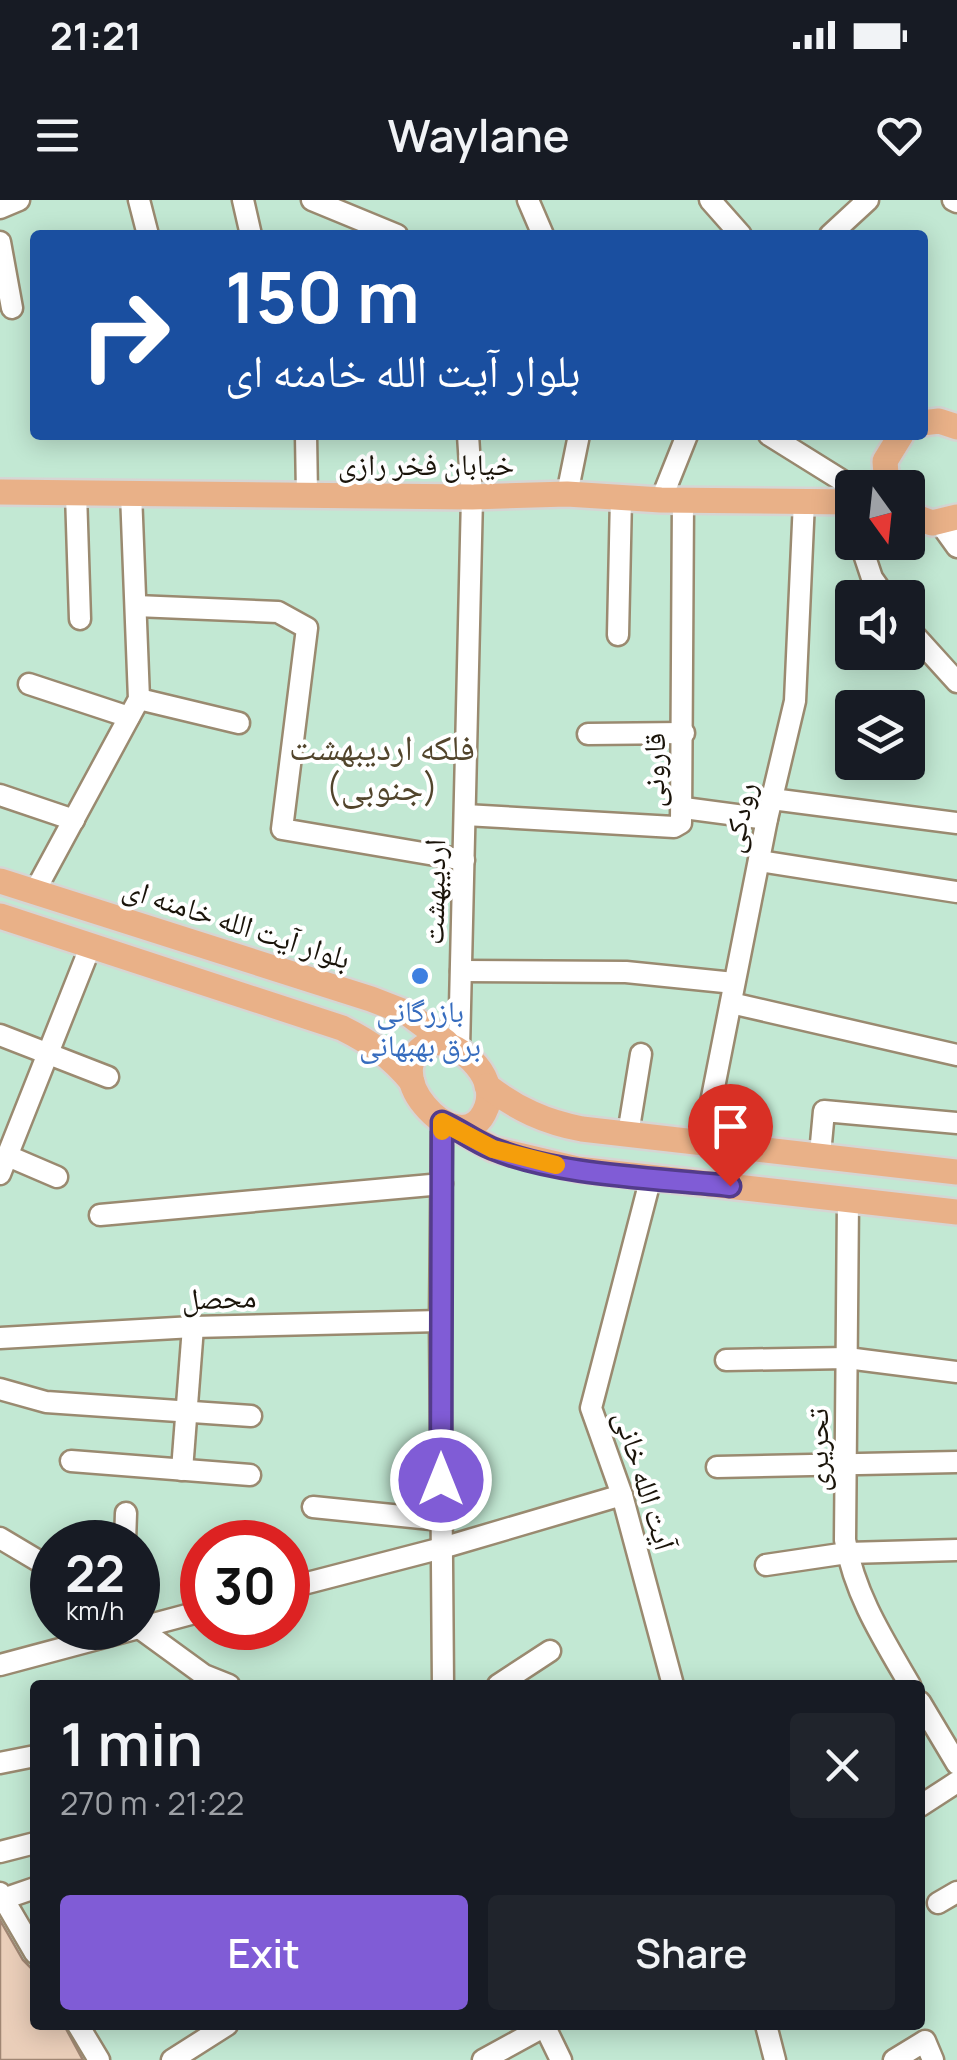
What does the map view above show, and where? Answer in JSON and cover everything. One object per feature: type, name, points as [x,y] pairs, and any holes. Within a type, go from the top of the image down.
[{"type":"main road","points":[[928,422],[957,426]]},
{"type":"main road","points":[[886,470],[885,461],[897,440]]},
{"type":"main road","name":"خیابان فخر رازی","points":[[0,492],[472,497],[568,494],[835,502]]},
{"type":"main road","name":"بلوار آیت الله خامنه ای","points":[[0,881],[371,999],[408,1013],[453,1046]]},
{"type":"main road","points":[[0,916],[342,1028],[372,1043],[396,1062],[427,1110],[493,1149],[528,1160],[957,1212]]},
{"type":"main road","points":[[412,1082],[410,1068],[422,1046],[453,1046],[481,1072],[487,1086],[484,1114],[466,1127],[447,1124]]},
{"type":"main road","points":[[487,1086],[521,1110],[548,1122],[957,1172]]},
{"type":"main road","points":[[848,1200],[852,1159]]},
{"type":"street","points":[[0,208],[19,200]]},
{"type":"street","points":[[138,200],[147,230]]},
{"type":"street","points":[[243,200],[250,230]]},
{"type":"street","points":[[312,200],[337,204],[387,230]]},
{"type":"street","points":[[528,200],[541,230]]},
{"type":"street","points":[[711,200],[737,230]]},
{"type":"street","points":[[835,230],[868,200]]},
{"type":"street","points":[[0,242],[12,308]]},
{"type":"street","points":[[306,440],[308,496]]},
{"type":"street","name":"اردیبهشت","points":[[453,1046],[461,971],[464,860],[472,497],[468,440]]},
{"type":"street","points":[[568,494],[578,440]]},
{"type":"street","points":[[672,500],[686,440]]},
{"type":"street","points":[[776,440],[835,490]]},
{"type":"street","points":[[76,493],[80,619]]},
{"type":"street","points":[[35,891],[134,708],[136,606],[131,493]]},
{"type":"street","points":[[618,635],[621,498]]},
{"type":"street","name":"قارونی","points":[[465,815],[674,827],[681,823],[684,734],[672,500]]},
{"type":"street","name":"رودکی","points":[[703,1143],[795,701],[804,501]]},
{"type":"street","points":[[948,520],[957,547]]},
{"type":"street","points":[[136,606],[278,612],[307,628],[282,829],[464,860]]},
{"type":"street","points":[[925,647],[957,682]]},
{"type":"street","points":[[28,684],[134,708],[238,723]]},
{"type":"street","points":[[588,734],[684,734]]},
{"type":"street","points":[[0,795],[74,820]]},
{"type":"street","points":[[684,808],[770,809],[957,823]]},
{"type":"street","points":[[759,861],[957,892]]},
{"type":"street","points":[[57,1177],[2,1166],[91,945]]},
{"type":"street","points":[[461,971],[626,972],[732,993],[957,1055]]},
{"type":"street","points":[[0,1035],[108,1077]]},
{"type":"street","points":[[628,1134],[641,1054]]},
{"type":"street","points":[[820,1154],[824,1111],[957,1123]]},
{"type":"street","points":[[443,1680],[440,1322],[447,1124]]},
{"type":"street","name":"آیت الله خانی","points":[[651,1177],[591,1408],[622,1495],[672,1680]]},
{"type":"street","points":[[100,1215],[442,1184]]},
{"type":"street","name":"تحریری","points":[[848,1200],[848,1553],[862,1605],[906,1680]]},
{"type":"street","name":"محصل","points":[[0,1338],[193,1327],[440,1322]]},
{"type":"street","points":[[182,1470],[193,1327]]},
{"type":"street","points":[[726,1360],[846,1358],[957,1372]]},
{"type":"street","points":[[0,1390],[46,1402],[251,1416]]},
{"type":"street","points":[[71,1462],[250,1475]]},
{"type":"street","points":[[717,1466],[957,1462]]},
{"type":"street","points":[[310,1582],[622,1495]]},
{"type":"street","points":[[313,1507],[441,1520]]},
{"type":"street","points":[[126,1513],[126,1520]]},
{"type":"street","points":[[0,1538],[30,1556]]},
{"type":"street","points":[[766,1564],[848,1553],[957,1550]]},
{"type":"street","points":[[160,1645],[202,1680]]},
{"type":"street","points":[[0,1666],[57,1650]]},
{"type":"street","points":[[506,1680],[550,1651]]},
{"type":"street","points":[[925,1710],[957,1764]]},
{"type":"street","points":[[0,1763],[30,1757]]},
{"type":"street","points":[[925,1803],[957,1782]]},
{"type":"street","points":[[0,1852],[30,1844]]},
{"type":"street","points":[[30,1889],[1,1897],[30,1945]]},
{"type":"street","points":[[81,2030],[99,2060]]},
{"type":"street","points":[[172,2060],[219,2030]]},
{"type":"street","points":[[483,2060],[538,2030]]},
{"type":"street","points":[[547,2030],[561,2060]]},
{"type":"street","points":[[767,2030],[775,2060]]},
{"type":"street","points":[[894,2060],[925,2041],[933,2060]]},
{"type":"green space","points":[[0,200],[957,200],[957,2060],[0,2060]]},
{"type":"building","points":[[0,1920],[30,1967],[30,2030],[67,2030],[83,2060],[0,2060]]},
{"type":"slow traffic","points":[[442,1131],[442,1122],[493,1149],[556,1165]]},
{"type":"place","name":"بازرگانی برق بهبهانی","points":[[420,976]]},
{"type":"district","name":"فلکه اردیبهشت (جنوبی)","points":[[382,767]]},
{"type":"route","points":[[441,1480],[442,1122],[493,1149],[528,1160],[730,1186]]}]
